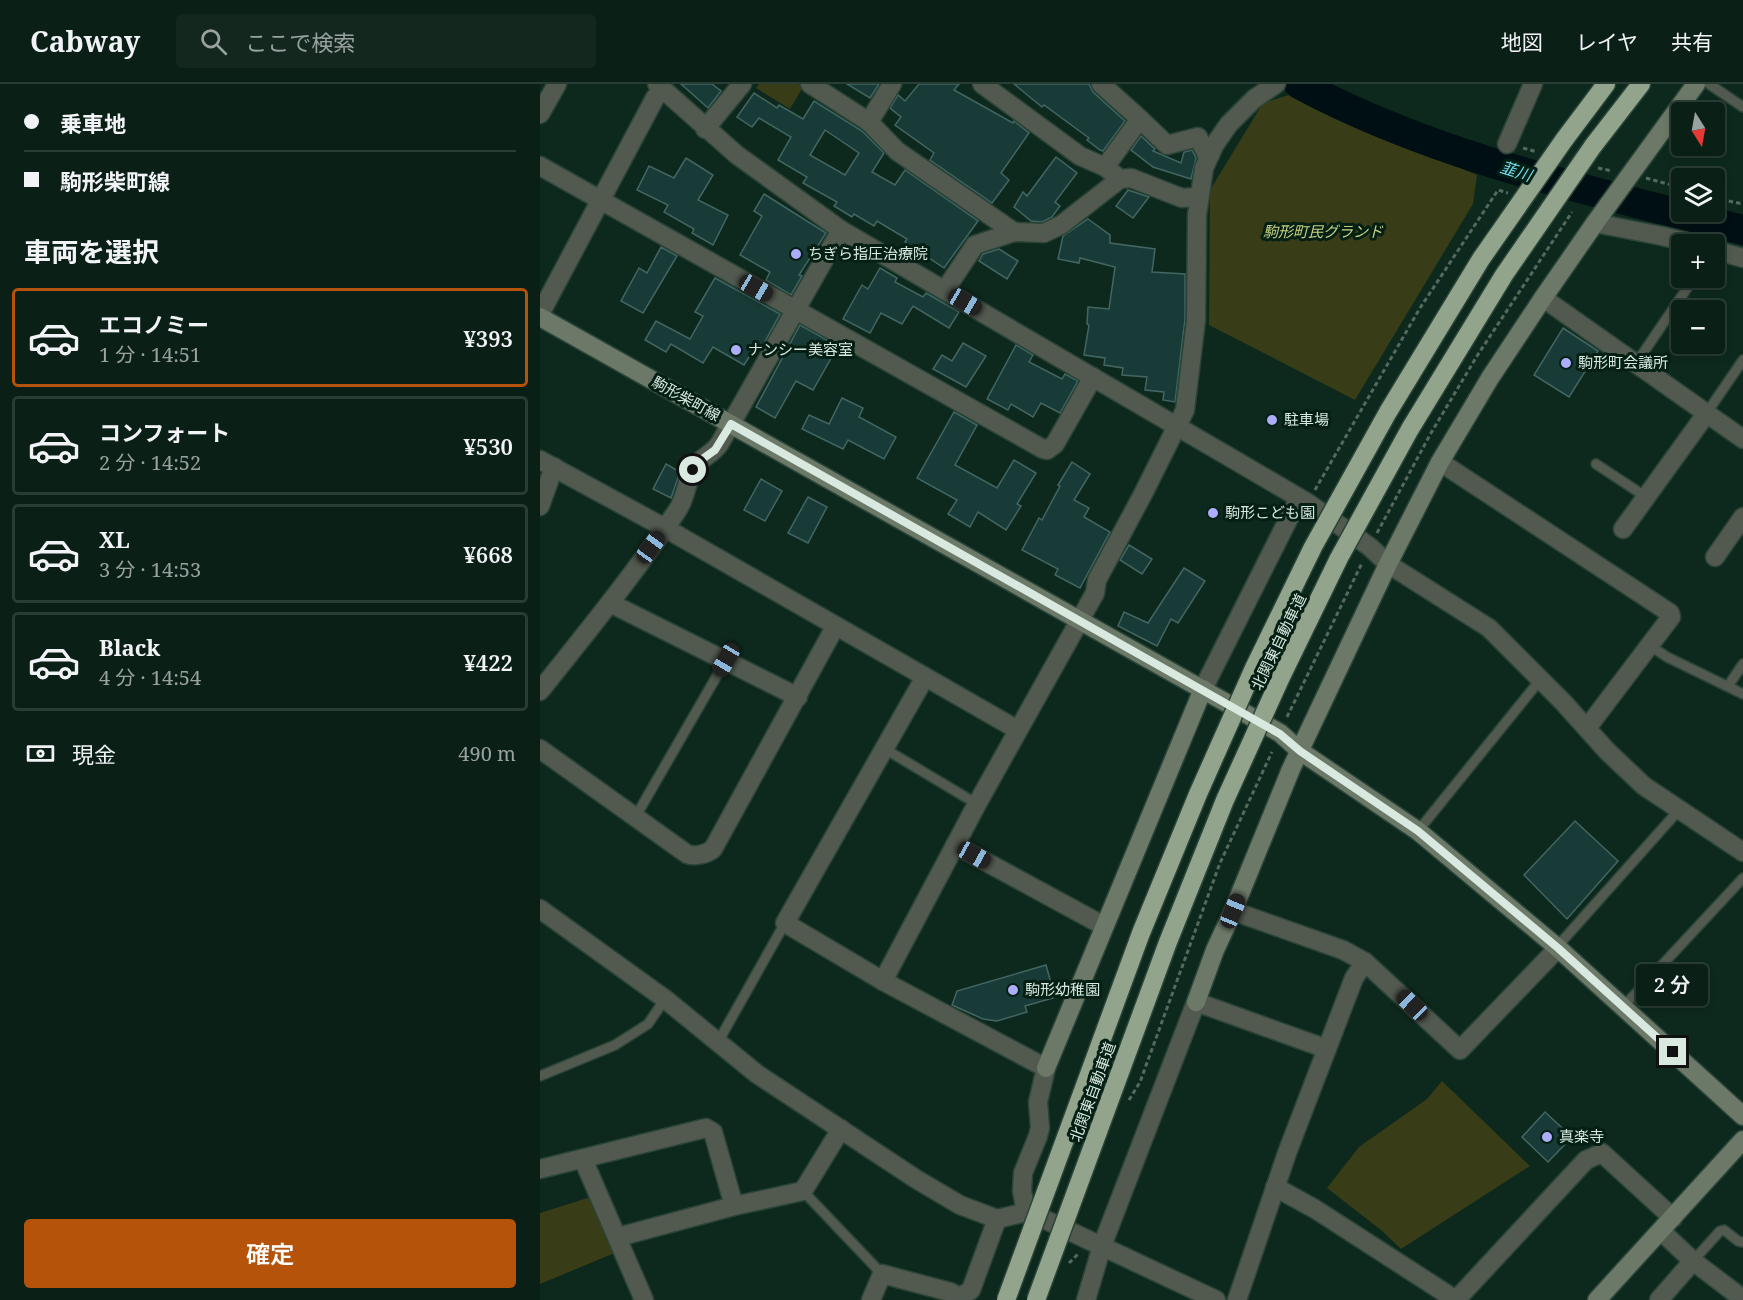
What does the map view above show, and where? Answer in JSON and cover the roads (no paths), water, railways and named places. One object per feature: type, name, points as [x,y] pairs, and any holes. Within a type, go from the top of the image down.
[{"type":"highway","name":"北関東自動車道","points":[[1006,1300],[1141,933],[1198,794],[1259,658],[1313,547],[1388,412],[1481,259],[1563,140],[1606,84]]},
{"type":"highway","name":"北関東自動車道","points":[[1036,1300],[1168,942],[1225,800],[1339,558],[1410,429],[1504,275],[1593,146],[1641,84]]},
{"type":"street","points":[[540,114],[557,84]]},
{"type":"street","points":[[705,129],[742,84]]},
{"type":"street","points":[[810,84],[869,122],[897,151],[1014,232]]},
{"type":"street","points":[[869,122],[892,84]]},
{"type":"street","points":[[982,84],[1080,156],[1105,167],[1120,179]]},
{"type":"street","points":[[1101,84],[1167,145],[1198,137],[1208,157]]},
{"type":"street","points":[[1507,144],[1533,84]]},
{"type":"street","points":[[1086,1300],[1102,1245],[1215,950],[1291,769],[1388,564],[1440,462],[1490,378],[1596,221],[1696,84]]},
{"type":"street","points":[[883,981],[977,804],[1095,593],[1097,580],[1185,410],[1196,320],[1199,197],[1204,168],[1221,135],[1239,112],[1274,86]]},
{"type":"street","points":[[540,315],[659,87],[705,129],[768,179],[841,230],[1299,498],[1370,547],[1388,564],[1489,628],[1644,786],[1743,852]]},
{"type":"street","points":[[1105,167],[1140,119]]},
{"type":"street","points":[[540,166],[1043,449],[1047,450],[1055,444],[1093,377]]},
{"type":"street","points":[[945,290],[975,245],[1014,232],[1044,233],[1061,225],[1120,179],[1131,178],[1182,198],[1199,197]]},
{"type":"street","points":[[1596,221],[1671,238]]},
{"type":"street","points":[[540,691],[610,603],[682,504],[696,465],[715,450],[841,230]]},
{"type":"street","points":[[1725,253],[1743,258]]},
{"type":"street","points":[[1543,298],[1743,439]]},
{"type":"street","name":"駒形柴町線","points":[[540,315],[1280,734],[1300,751],[1418,831],[1558,948],[1743,1116]]},
{"type":"street","points":[[1623,529],[1706,414]]},
{"type":"street","points":[[1440,462],[1670,613],[1671,617],[1587,728]]},
{"type":"street","points":[[540,506],[547,464],[665,528],[1018,730]]},
{"type":"street","points":[[1026,1212],[1022,1191],[1023,1173],[1040,1128],[1038,1102],[1046,1068],[1203,689],[1299,498]]},
{"type":"street","points":[[1715,557],[1743,517]]},
{"type":"street","points":[[610,603],[798,697]]},
{"type":"street","points":[[540,749],[691,856],[709,852],[713,849],[836,627]]},
{"type":"street","points":[[925,677],[785,923],[883,981],[1046,1068]]},
{"type":"street","points":[[955,845],[1104,926]]},
{"type":"street","points":[[540,909],[665,999],[757,1074],[916,1179],[960,1205],[997,1218],[1026,1212],[1102,1245],[1216,1300]]},
{"type":"street","points":[[1233,911],[1343,950],[1365,962],[1460,1050],[1558,948]]},
{"type":"street","points":[[1237,1300],[1275,1187],[1327,1049],[1354,978],[1365,962]]},
{"type":"street","points":[[1196,1002],[1327,1049]]},
{"type":"street","points":[[540,1169],[706,1128],[713,1132],[734,1206]]},
{"type":"street","points":[[618,1237],[734,1206],[803,1191],[841,1129]]},
{"type":"street","points":[[1597,1300],[1743,1140]]},
{"type":"street","points":[[1275,1187],[1315,1209],[1456,1300],[1586,1160],[1602,1153],[1667,1224],[1693,1261],[1743,1299]]},
{"type":"street","points":[[583,1159],[644,1300]]},
{"type":"street","points":[[872,1300],[882,1274],[950,1292],[960,1298],[971,1290],[997,1218]]},
{"type":"street","points":[[1659,1300],[1693,1261]]},
{"type":"lane","points":[[1709,84],[1743,107]]},
{"type":"lane","points":[[1635,365],[1687,288]]},
{"type":"lane","points":[[1706,414],[1743,360]]},
{"type":"lane","points":[[1596,464],[1646,497]]},
{"type":"lane","points":[[1649,645],[1667,657],[1743,694]]},
{"type":"lane","points":[[636,816],[726,660]]},
{"type":"lane","points":[[1728,686],[1743,664]]},
{"type":"lane","points":[[1418,831],[1540,680]]},
{"type":"lane","points":[[885,749],[977,804]]},
{"type":"lane","points":[[1558,948],[1679,810]]},
{"type":"lane","points":[[1623,1007],[1743,878]]},
{"type":"lane","points":[[718,1042],[785,923]]},
{"type":"lane","points":[[540,1076],[615,1045],[648,1024],[665,999]]},
{"type":"lane","points":[[803,1191],[882,1274]]},
{"type":"lane","points":[[1693,1261],[1720,1231],[1724,1230],[1738,1241],[1743,1242]]},
{"type":"waterway","name":"韮川","points":[[1299,84],[1405,133],[1460,152],[1573,186],[1743,230]]},
{"type":"place","name":"ちぎら指圧治療院","points":[[796,254]]},
{"type":"place","name":"ナンシー美容室","points":[[736,350]]},
{"type":"place","name":"駒形町会議所","points":[[1566,363]]},
{"type":"place","name":"駐車場","points":[[1272,420]]},
{"type":"place","name":"駒形こども園","points":[[1213,513]]},
{"type":"place","name":"駒形幼稚園","points":[[1013,990]]},
{"type":"place","name":"真楽寺","points":[[1547,1137]]},
{"type":"park label","name":"駒形町民グランド","points":[[1323,232]]}]
